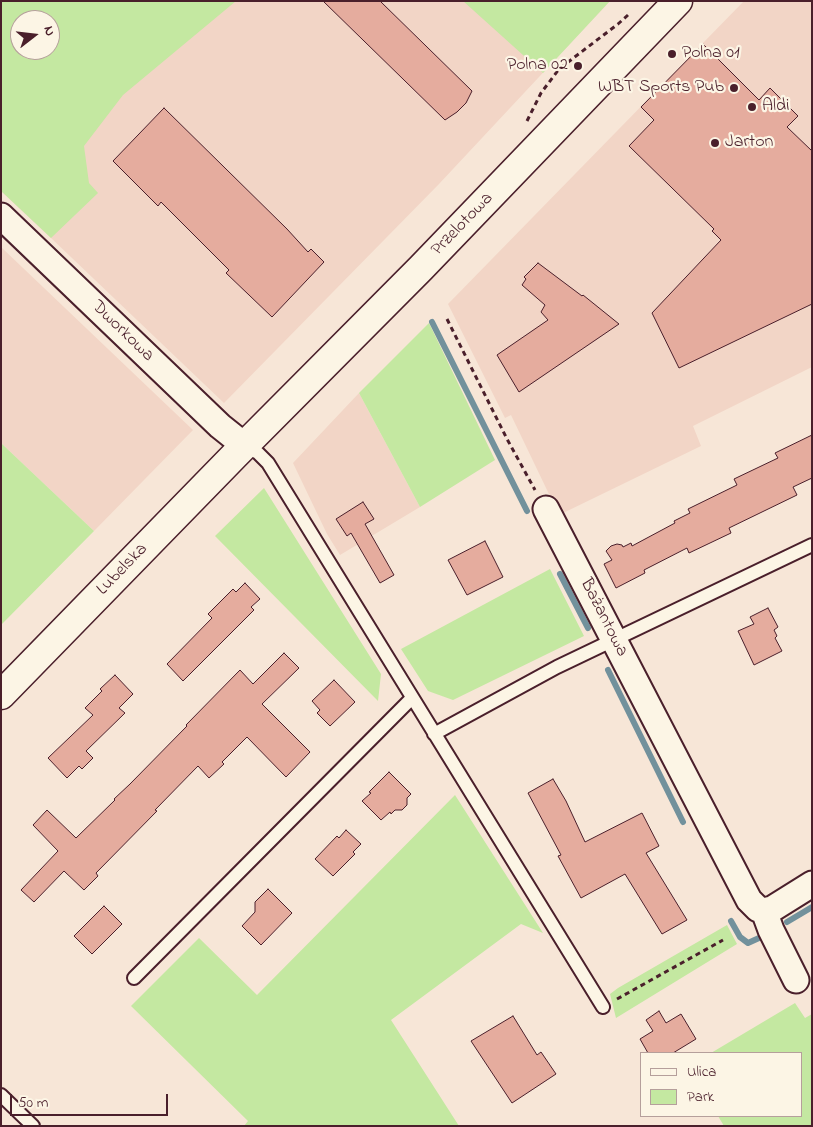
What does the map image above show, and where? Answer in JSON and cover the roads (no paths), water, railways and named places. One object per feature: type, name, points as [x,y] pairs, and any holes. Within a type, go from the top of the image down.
[{"type":"street","name":"Przelotowa","points":[[245,446],[428,262],[678,1]]},
{"type":"street","name":"Dworkowa","points":[[1,216],[220,426],[245,446]]},
{"type":"street","name":"Lubelska","points":[[1,695],[245,446]]},
{"type":"street","name":"Bażantowa","points":[[546,509],[749,900],[758,909],[764,911],[771,930],[796,980]]},
{"type":"street","points":[[764,911],[772,909],[812,884]]},
{"type":"lane","points":[[245,446],[258,453],[268,463],[603,1007]]},
{"type":"lane","points":[[434,734],[557,667],[812,545]]},
{"type":"lane","points":[[134,978],[412,698]]},
{"type":"lane","points":[[1,1095],[33,1126]]},
{"type":"waterway","points":[[432,322],[527,511]]},
{"type":"waterway","points":[[560,574],[588,628]]},
{"type":"waterway","points":[[608,670],[683,822]]},
{"type":"waterway","points":[[787,922],[812,907]]},
{"type":"waterway","points":[[731,921],[740,937],[748,943],[759,938]]},
{"type":"place","name":"Polna 01","points":[[672,54]]},
{"type":"place","name":"Polna 02","points":[[578,66]]},
{"type":"place","name":"WBT Sports Pub","points":[[734,88]]},
{"type":"place","name":"Aldi","points":[[752,107]]},
{"type":"place","name":"Jarton","points":[[715,143]]}]
